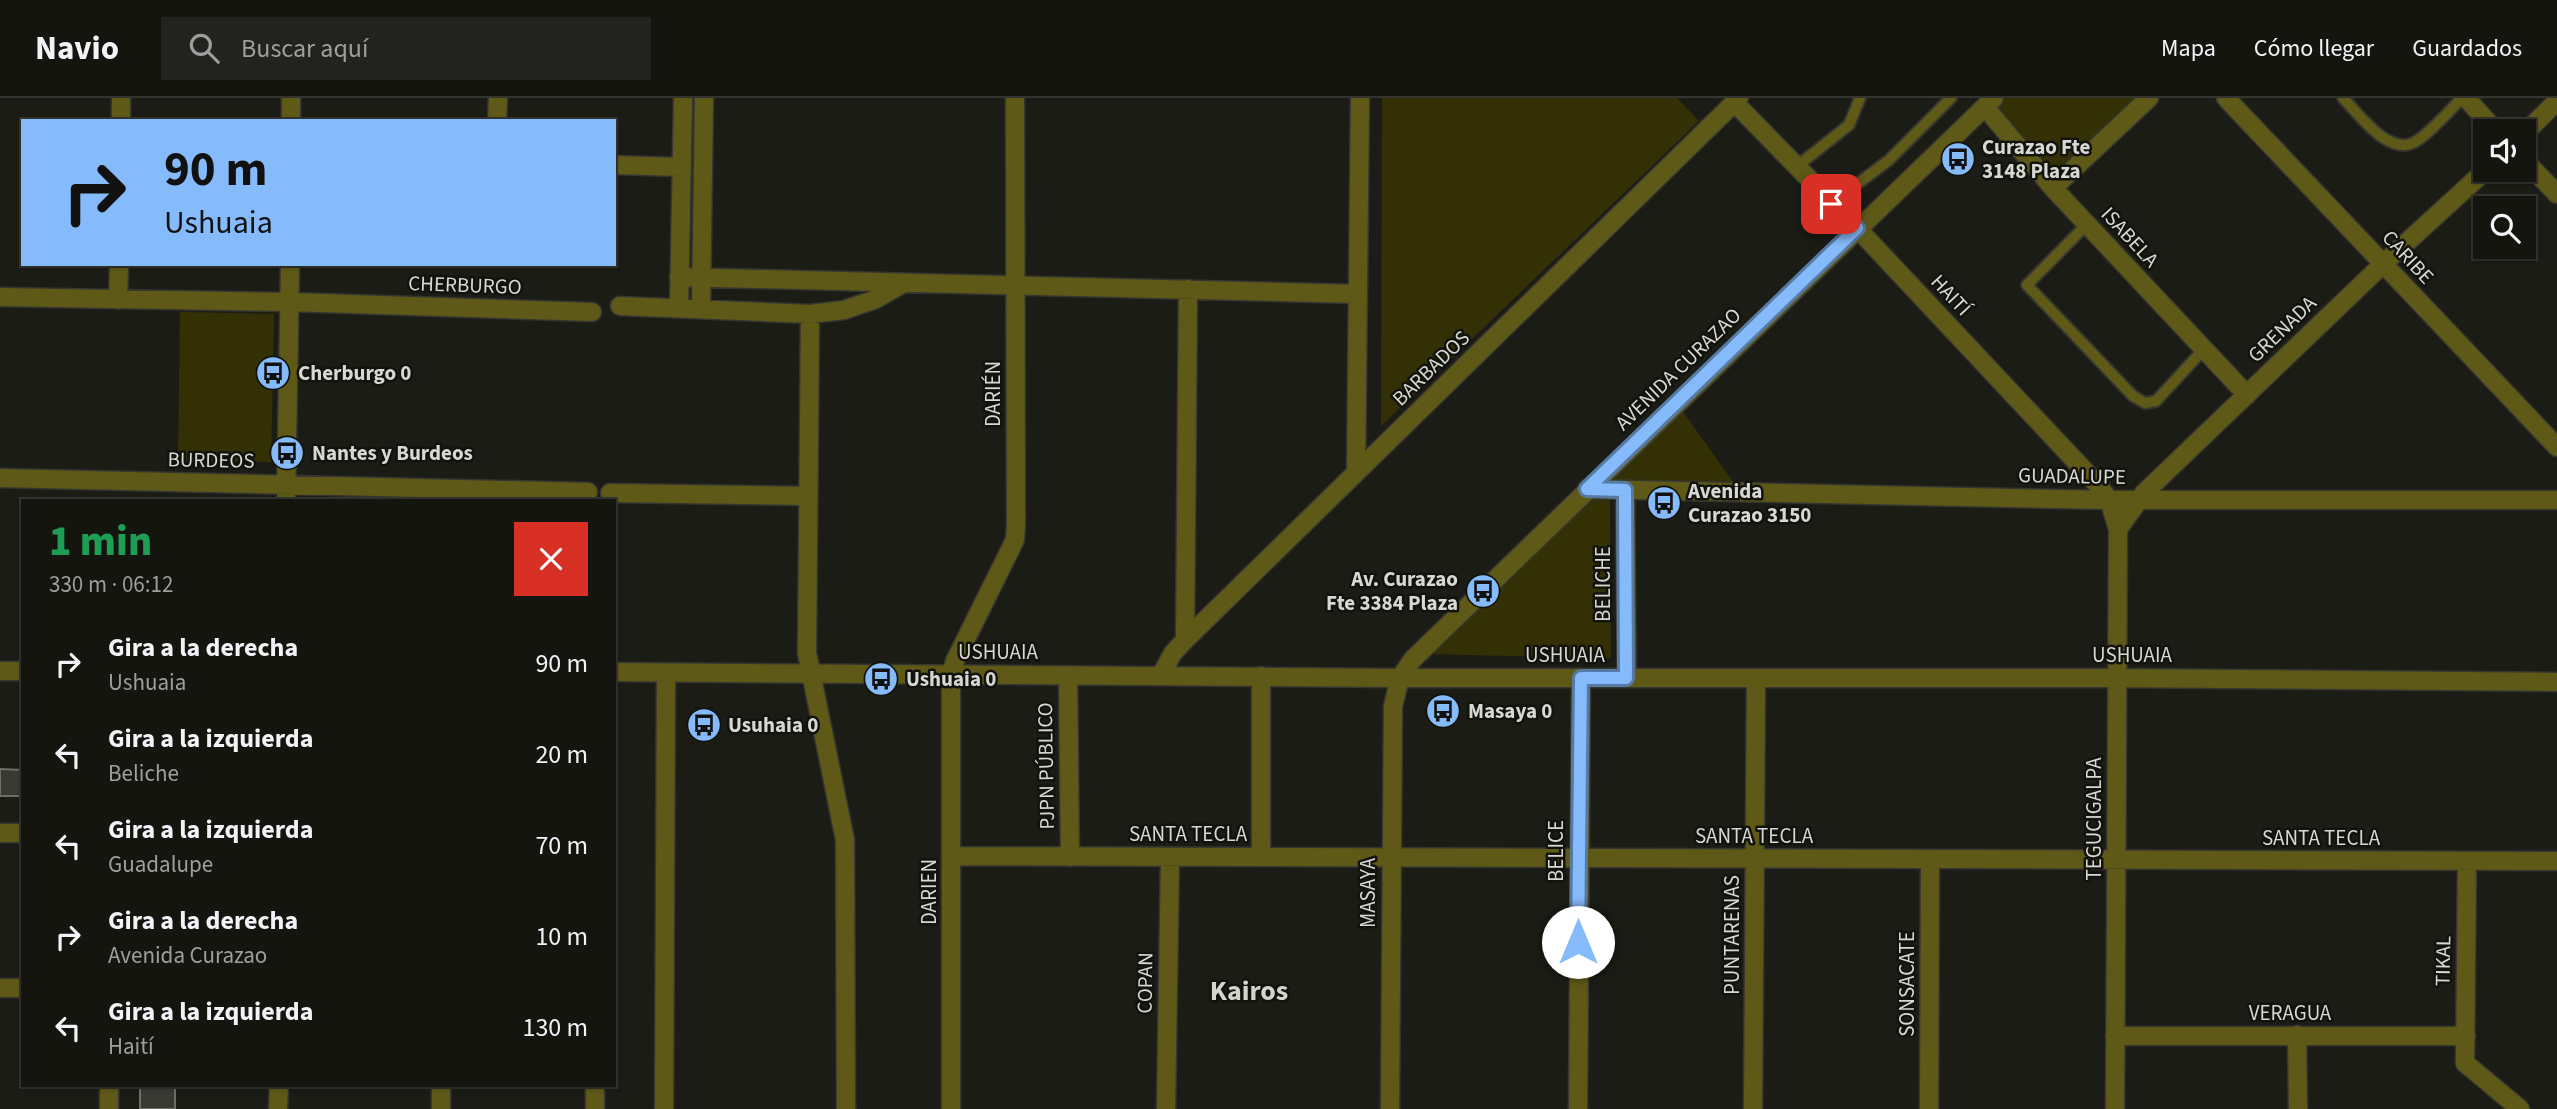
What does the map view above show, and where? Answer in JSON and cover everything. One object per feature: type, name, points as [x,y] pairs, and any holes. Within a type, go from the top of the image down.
[{"type":"street","points":[[121,98],[121,119]]},
{"type":"street","points":[[291,98],[291,119]]},
{"type":"street","points":[[497,119],[498,98]]},
{"type":"street","points":[[679,308],[683,98]]},
{"type":"street","points":[[701,309],[704,98]]},
{"type":"street","name":"DARIÉN","points":[[951,675],[961,647],[1015,539],[1015,98]]},
{"type":"street","points":[[1356,472],[1360,98]]},
{"type":"street","points":[[2053,188],[2149,98]]},
{"type":"street","name":"CARIBE","points":[[2226,98],[2557,447]]},
{"type":"street","points":[[2464,98],[2484,119]]},
{"type":"street","name":"HAITÍ","points":[[1736,100],[1796,167],[1857,228],[2098,485],[2109,500],[2118,529]]},
{"type":"street","name":"BARBADOS","points":[[1161,675],[1173,653],[1185,640],[1736,100]]},
{"type":"street","points":[[2536,122],[2557,101]]},
{"type":"street","name":"ISABELA","points":[[1989,102],[2053,188],[2247,395]]},
{"type":"street","name":"AVENIDA CURAZAO","points":[[1400,678],[1413,659],[1989,102]]},
{"type":"street","points":[[616,165],[681,167]]},
{"type":"street","points":[[2536,172],[2557,194]]},
{"type":"street","name":"GRENADA","points":[[2118,529],[2138,500],[2383,264],[2473,182]]},
{"type":"street","points":[[118,300],[119,266]]},
{"type":"street","points":[[286,492],[290,266]]},
{"type":"street","points":[[679,277],[1358,294]]},
{"type":"street","points":[[620,306],[810,314],[844,310],[876,299],[904,283]]},
{"type":"street","points":[[1185,640],[1188,289]]},
{"type":"street","name":"CHERBURGO","points":[[0,297],[290,302],[592,312]]},
{"type":"street","points":[[810,314],[807,653],[845,841],[846,1109]]},
{"type":"street","name":"BURDEOS","points":[[0,478],[286,492],[588,492]]},
{"type":"street","name":"GUADALUPE","points":[[1587,489],[2109,500],[2557,500]]},
{"type":"street","name":"BELICHE","points":[[1625,490],[1626,678]]},
{"type":"street","points":[[610,493],[808,496]]},
{"type":"street","name":"TEGUCIGALPA","points":[[2115,1109],[2118,529]]},
{"type":"street","points":[[0,671],[21,671]]},
{"type":"street","name":"USHUAIA","points":[[616,673],[2557,682]]},
{"type":"street","points":[[664,1109],[666,673]]},
{"type":"street","name":"DARIEN","points":[[951,675],[951,1109]]},
{"type":"street","name":"PJPN PÚBLICO","points":[[1068,676],[1070,857]]},
{"type":"street","points":[[1261,676],[1261,857]]},
{"type":"street","name":"MASAYA","points":[[1390,1109],[1393,706],[1400,678]]},
{"type":"street","name":"BELICE","points":[[1578,1109],[1581,678]]},
{"type":"street","name":"PUNTARENAS","points":[[1754,1109],[1756,678]]},
{"type":"street","points":[[0,833],[21,833]]},
{"type":"street","name":"SANTA TECLA","points":[[952,856],[2557,861]]},
{"type":"street","name":"COPAN","points":[[1166,1109],[1170,857]]},
{"type":"street","name":"SONSACATE","points":[[1929,1109],[1930,859]]},
{"type":"street","name":"TIKAL","points":[[2467,861],[2465,1063],[2520,1109]]},
{"type":"street","points":[[0,988],[21,988]]},
{"type":"street","points":[[2297,1035],[2298,1109]]},
{"type":"street","name":"VERAGUA","points":[[2115,1036],[2466,1036]]},
{"type":"street","points":[[109,1109],[110,1087]]},
{"type":"street","points":[[278,1109],[279,1087]]},
{"type":"street","points":[[441,1087],[441,1109]]},
{"type":"street","points":[[595,1087],[595,1109]]},
{"type":"lane","points":[[1831,204],[1889,160],[1951,98]]},
{"type":"lane","points":[[2343,98],[2380,135],[2392,143],[2404,146],[2416,142],[2464,98]]},
{"type":"lane","points":[[1796,167],[1849,125],[1860,99]]},
{"type":"lane","points":[[2087,224],[2027,285],[2133,396],[2145,402],[2156,401],[2204,349]]},
{"type":"shaded area","points":[[1382,98],[1677,98],[1699,121],[1381,426]]},
{"type":"shaded area","points":[[2002,98],[2141,98],[2054,179],[1989,110]]},
{"type":"shaded area","points":[[180,312],[274,314],[271,462],[178,460]]},
{"type":"shaded area","points":[[1682,410],[1734,483],[1606,484]]},
{"type":"shaded area","points":[[1592,499],[1610,499],[1611,658],[1422,654],[1493,586]]},
{"type":"building","points":[[0,769],[21,770],[21,796],[0,796]]},
{"type":"building","points":[[140,1087],[175,1087],[175,1109],[140,1109]]},
{"type":"place","name":"Curazao Fte 3148 Plaza","points":[[1958,159]]},
{"type":"place","name":"Cherburgo 0","points":[[273,373]]},
{"type":"place","name":"Nantes y Burdeos","points":[[287,453]]},
{"type":"place","name":"Avenida Curazao 3150","points":[[1664,503]]},
{"type":"place","name":"Av. Curazao Fte 3384 Plaza","points":[[1483,591]]},
{"type":"place","name":"Ushuaia 0","points":[[881,679]]},
{"type":"place","name":"Masaya 0","points":[[1443,711]]},
{"type":"place","name":"Usuhaia 0","points":[[704,725]]},
{"type":"district","name":"Kairos","points":[[1249,990]]},
{"type":"route","points":[[1578,942],[1581,678],[1626,678],[1625,490],[1587,489],[1857,228],[1831,204]]}]
